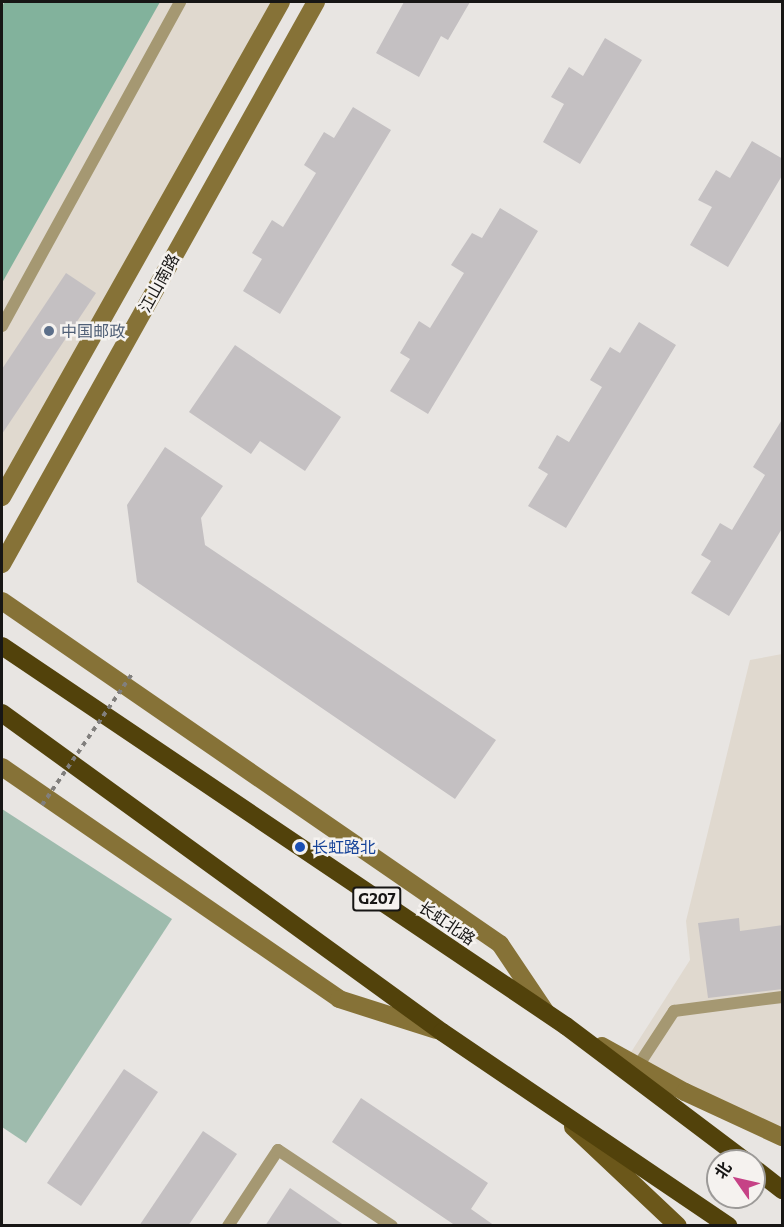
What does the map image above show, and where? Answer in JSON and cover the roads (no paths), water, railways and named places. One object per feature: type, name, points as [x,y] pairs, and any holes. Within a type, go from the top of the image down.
[{"type":"highway","name":"长虹北路","points":[[2,646],[566,1026],[729,1149]]},
{"type":"highway","points":[[2,713],[442,1032],[728,1226]]},
{"type":"highway","points":[[766,1177],[783,1190]]},
{"type":"main road","points":[[538,1095],[678,1226]]},
{"type":"street","name":"江山南路","points":[[2,497],[281,2]]},
{"type":"street","name":"江山南路","points":[[2,564],[316,2]]},
{"type":"street","points":[[2,601],[500,944],[546,1013]]},
{"type":"street","points":[[2,767],[339,999],[442,1032]]},
{"type":"street","points":[[566,1026],[638,1066],[783,1137]]},
{"type":"lane","points":[[2,326],[180,2]]},
{"type":"lane","points":[[638,1066],[674,1011],[783,997]]},
{"type":"lane","points":[[228,1226],[278,1150],[392,1226]]},
{"type":"place","name":"中国邮政","points":[[49,331]]},
{"type":"place","name":"长虹路北","points":[[300,847]]}]
